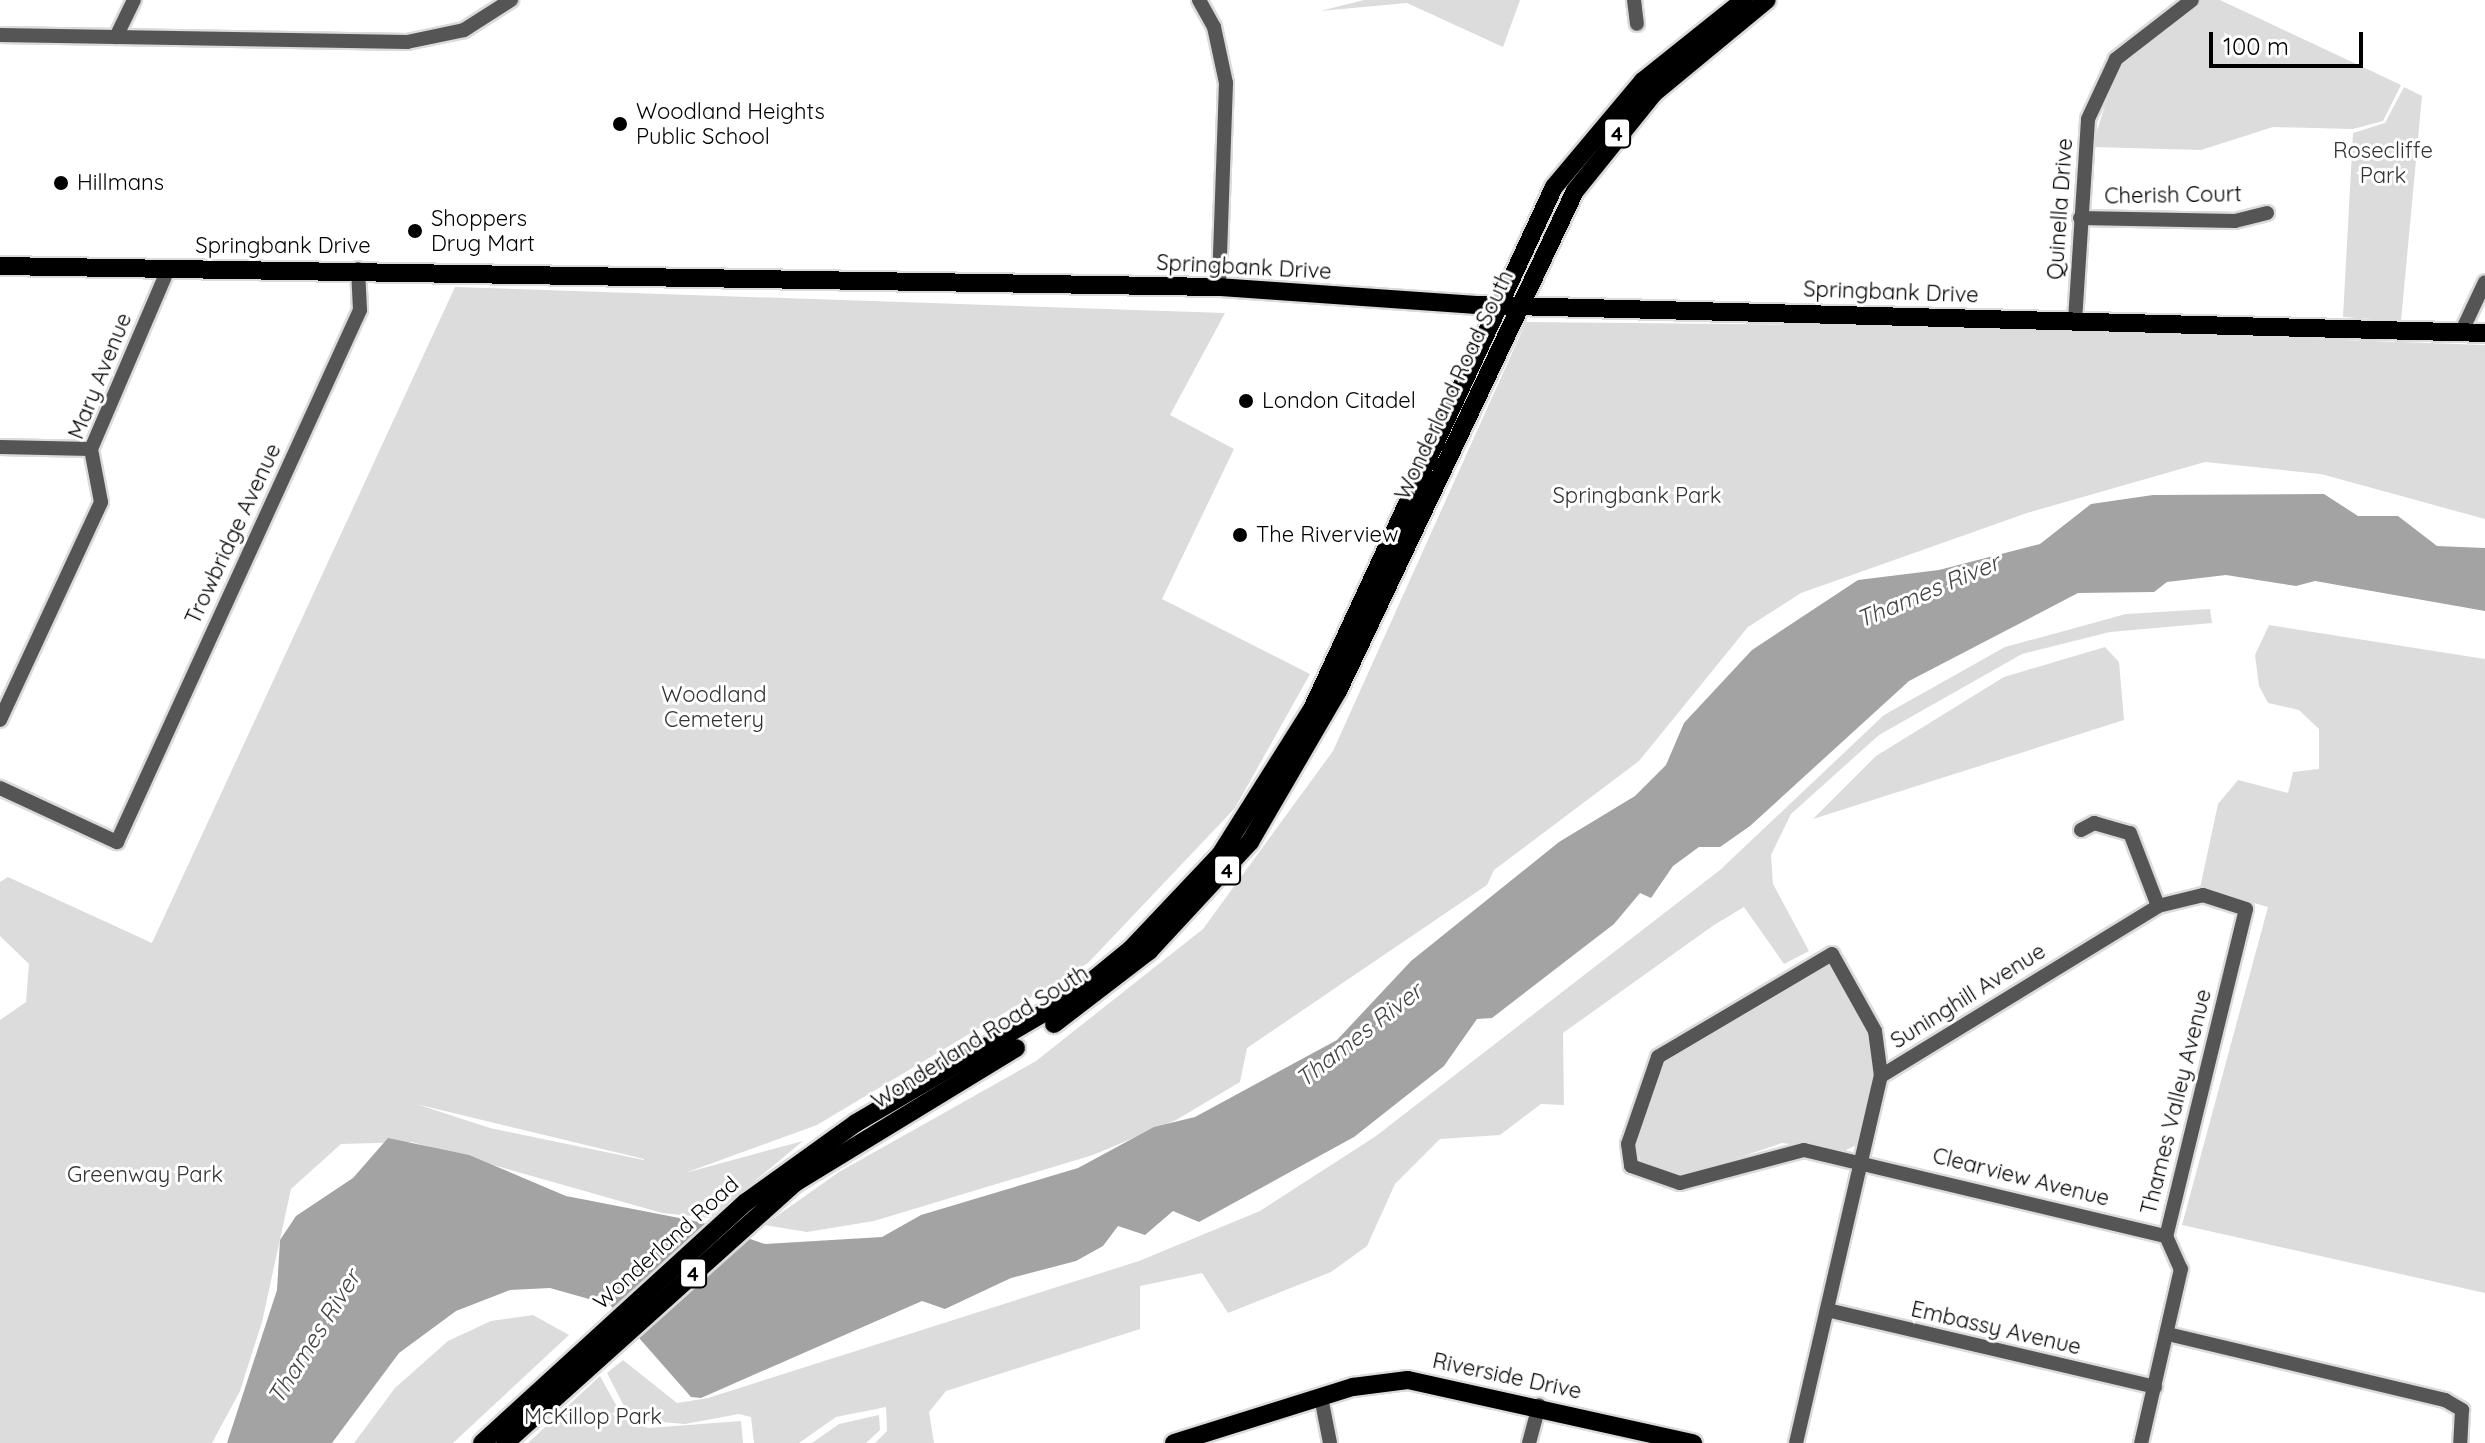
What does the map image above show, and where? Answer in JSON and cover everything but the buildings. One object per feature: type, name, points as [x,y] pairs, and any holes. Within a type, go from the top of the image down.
[{"type":"main road","name":"Wonderland Road South","points":[[790,1177],[1076,994],[1150,931],[1220,855],[1312,709],[1554,187],[1602,124],[1744,0]]},
{"type":"main road","name":"Wonderland Road South","points":[[790,1177],[1079,1008],[1220,879],[1284,791],[1338,691],[1517,306],[1575,191],[1615,136],[1654,93],[1767,0]]},
{"type":"main road","name":"Springbank Drive","points":[[0,266],[358,269],[1219,287],[1517,306],[2485,333]]},
{"type":"main road","name":"Wonderland Road","points":[[525,1414],[790,1177]]},
{"type":"main road","name":"Riverside Drive","points":[[1174,1443],[1321,1397],[1408,1380],[1539,1405],[1693,1443]]},
{"type":"main road","points":[[482,1443],[525,1414]]},
{"type":"main road","name":"4","points":[[505,1443],[525,1414]]},
{"type":"street","points":[[116,37],[134,0]]},
{"type":"street","points":[[0,35],[438,39],[511,0]]},
{"type":"street","points":[[1199,0],[1214,27],[1226,83],[1219,287]]},
{"type":"street","points":[[1634,0],[1637,24]]},
{"type":"street","name":"Quinella Drive","points":[[2075,321],[2088,119],[2116,59],[2192,0]]},
{"type":"street","name":"Cherish Court","points":[[2080,218],[2235,221],[2267,213]]},
{"type":"street","name":"Mary Avenue","points":[[0,720],[101,502],[91,449],[168,269]]},
{"type":"street","name":"Trowbridge Avenue","points":[[0,788],[117,842],[360,310],[358,269]]},
{"type":"street","points":[[2461,333],[2485,282]]},
{"type":"street","points":[[0,447],[91,449]]},
{"type":"street","points":[[2081,830],[2094,823],[2130,833],[2158,906]]},
{"type":"street","name":"Suninghill Avenue","points":[[1796,1443],[1865,1162],[1881,1076],[2158,906],[2203,895],[2246,909]]},
{"type":"street","name":"Thames Valley Avenue","points":[[2141,1443],[2172,1335],[2181,1269],[2166,1236],[2246,909]]},
{"type":"street","name":"Clearview Avenue","points":[[1881,1076],[1875,1031],[1832,954],[1658,1057],[1628,1144],[1631,1166],[1680,1183],[1793,1152],[1865,1162],[2166,1236]]},
{"type":"street","name":"Embassy Avenue","points":[[1827,1310],[2155,1387]]},
{"type":"street","points":[[2172,1335],[2445,1400],[2462,1410],[2460,1443]]},
{"type":"street","points":[[1321,1397],[1330,1443]]},
{"type":"street","points":[[1529,1443],[1539,1405]]},
{"type":"green space","points":[[1364,0],[1520,0],[1503,47],[1407,3],[1320,11]]},
{"type":"green space","name":"Rosecliffe Park","points":[[2202,0],[2220,0],[2401,85],[2383,121],[2353,129],[2273,127],[2201,150],[2092,147],[2115,73],[2142,42]]},
{"type":"green space","name":"Rosecliffe Park","points":[[2404,87],[2422,96],[2401,321],[2343,317],[2353,133],[2385,123]]},
{"type":"green space","name":"Woodland Cemetery","points":[[455,287],[1225,313],[1170,415],[1234,449],[1162,599],[1310,674],[1235,808],[1088,963],[817,1125],[685,1173],[803,1141],[710,1218],[662,1213],[412,1142],[341,1144],[291,1189],[262,1322],[240,1391],[212,1443],[0,1443],[0,1020],[26,1002],[29,964],[0,936],[0,882],[8,877],[152,943]],"holes":[[[416,1104],[644,1159],[490,1128]]]},
{"type":"green space","name":"Springbank Park","points":[[1526,322],[1944,326],[2485,345],[2485,519],[2321,474],[2205,462],[2027,513],[1801,593],[1748,627],[1639,761],[1494,870],[1487,885],[1247,1048],[1240,1082],[1176,1120],[1093,1155],[874,1221],[807,1232],[764,1225],[839,1172],[1036,1061],[1203,929],[1333,751]]},
{"type":"green space","points":[[2210,609],[2212,623],[2110,632],[2022,654],[1879,735],[1791,814],[1771,855],[1773,884],[1809,951],[1784,964],[1744,907],[1714,925],[1563,1033],[1564,1105],[1541,1104],[1500,1135],[1440,1139],[1395,1184],[1367,1246],[1331,1272],[1228,1313],[1202,1273],[1140,1286],[1140,1329],[946,1391],[929,1412],[934,1443],[875,1443],[887,1431],[886,1407],[836,1417],[799,1443],[754,1443],[751,1417],[739,1414],[685,1424],[648,1421],[625,1408],[607,1373],[623,1360],[677,1403],[708,1398],[1139,1261],[1260,1211],[1376,1136],[1720,870],[1884,715],[2005,647],[2126,614]]},
{"type":"green space","points":[[2269,625],[2485,659],[2485,1293],[2182,1225],[2268,907],[2200,888],[2218,804],[2238,780],[2288,793],[2293,772],[2319,769],[2319,729],[2299,710],[2268,703],[2259,686],[2255,655]]},
{"type":"green space","points":[[2105,647],[2119,662],[2124,720],[1813,819],[1876,756],[2004,677]]},
{"type":"green space","points":[[1826,964],[1869,1029],[1877,1067],[1861,1143],[1844,1151],[1782,1143],[1688,1175],[1643,1166],[1634,1144],[1657,1068],[1673,1050]]},
{"type":"green space","points":[[533,1315],[569,1335],[453,1443],[354,1443],[395,1388],[448,1341],[491,1321]]},
{"type":"green space","name":"McKillop Park","points":[[600,1376],[621,1414],[648,1428],[741,1421],[743,1443],[528,1443]]},
{"type":"green space","points":[[879,1415],[880,1430],[866,1443],[812,1443],[839,1424]]},
{"type":"water","name":"Thames River","points":[[2324,494],[2358,516],[2398,516],[2437,546],[2485,548],[2485,611],[2315,581],[2296,586],[2226,575],[2167,582],[2154,592],[2078,593],[1909,681],[1750,826],[1720,847],[1699,847],[1673,866],[1651,898],[1640,893],[1614,924],[1492,1018],[1477,1019],[1444,1066],[1354,1137],[1199,1222],[1173,1211],[1145,1235],[1118,1226],[1103,1246],[1076,1261],[1011,1278],[945,1309],[922,1301],[701,1398],[691,1397],[610,1305],[550,1288],[510,1290],[456,1311],[399,1353],[332,1443],[227,1443],[277,1290],[280,1240],[296,1216],[353,1178],[388,1138],[469,1155],[566,1196],[700,1222],[765,1244],[882,1237],[921,1215],[1078,1168],[1154,1127],[1195,1117],[1337,1040],[1411,961],[1559,842],[1635,796],[1666,765],[1684,723],[1752,650],[1858,580],[1939,570],[2040,544],[2091,504],[2153,495]]},
{"type":"place","name":"Woodland Heights Public School","points":[[620,124]]},
{"type":"place","name":"Hillmans","points":[[61,183]]},
{"type":"place","name":"Shoppers Drug Mart","points":[[415,231]]},
{"type":"place","name":"London Citadel","points":[[1246,401]]},
{"type":"place","name":"The Riverview","points":[[1240,535]]},
{"type":"park label","name":"Greenway Park","points":[[145,1175]]}]
